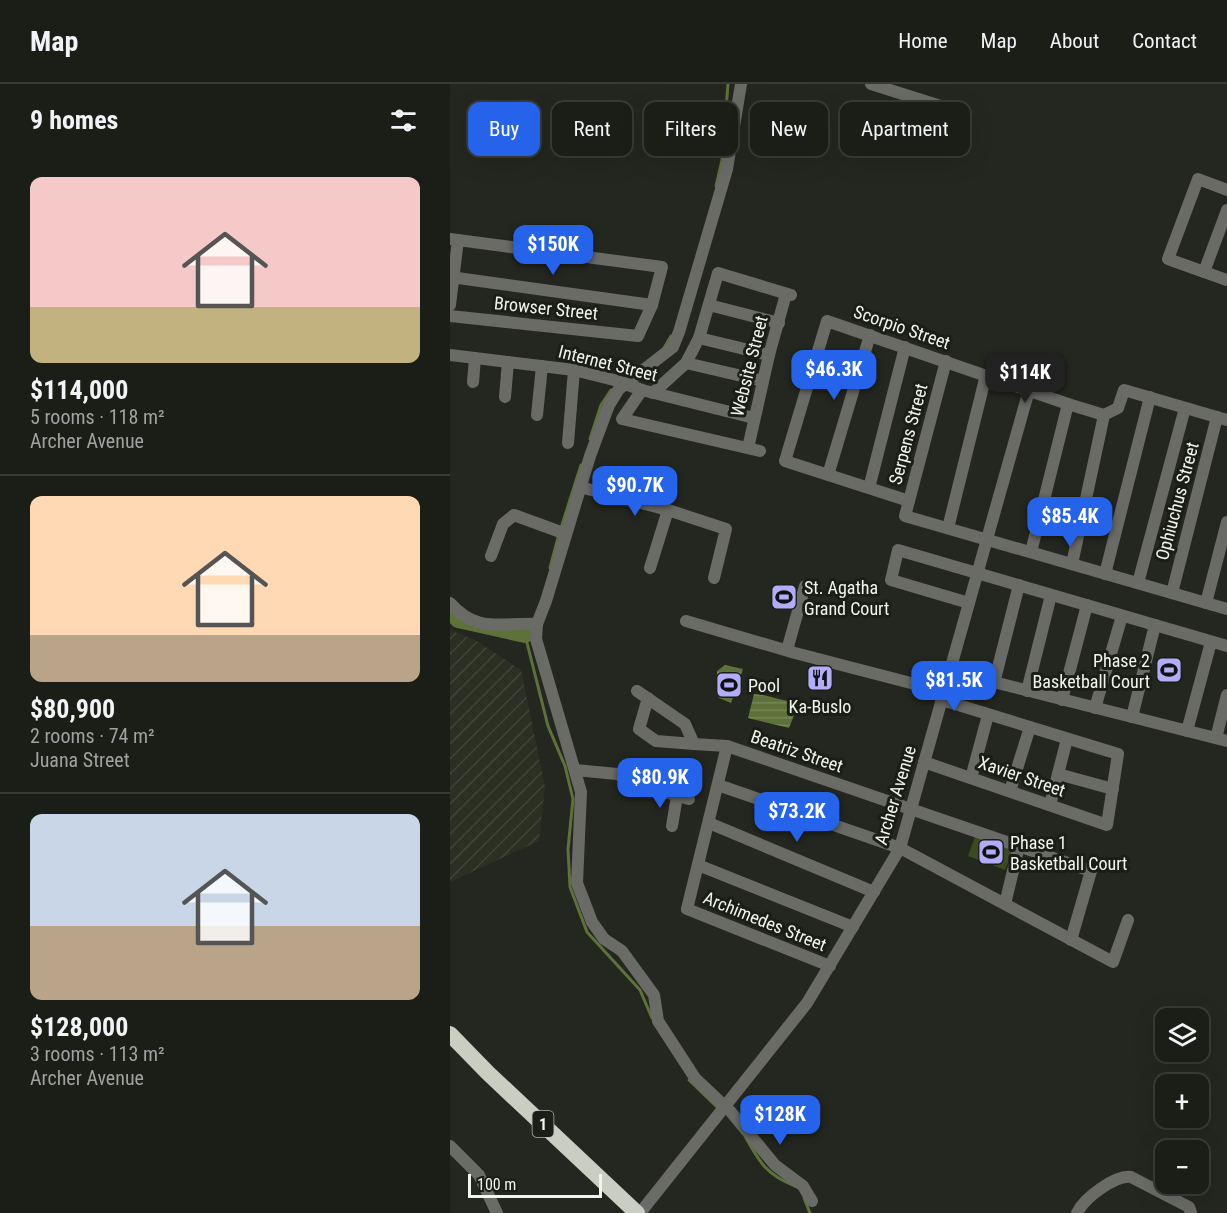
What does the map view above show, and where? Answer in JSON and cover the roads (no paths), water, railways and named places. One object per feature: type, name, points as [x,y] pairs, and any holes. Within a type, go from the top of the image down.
[{"type":"highway","name":"1","points":[[450,1034],[488,1074],[639,1213]]},
{"type":"street","points":[[741,84],[727,169],[679,332],[673,347],[619,389],[604,417],[562,533],[546,602],[537,624],[536,639],[581,792],[578,884],[585,908],[604,939],[622,951],[654,995],[658,1021],[695,1078],[725,1107],[776,1165],[803,1186],[812,1201]]},
{"type":"street","points":[[871,84],[928,102]]},
{"type":"street","points":[[1227,190],[1198,179],[1168,259],[1227,280]]},
{"type":"street","points":[[1204,272],[1227,210]]},
{"type":"street","points":[[450,305],[454,239],[662,267],[652,305],[452,277]]},
{"type":"street","name":"Website Street","points":[[648,392],[622,419],[754,450],[754,418],[769,355],[788,295],[718,273],[709,305]]},
{"type":"street","name":"Browser Street","points":[[450,316],[638,336],[652,305]]},
{"type":"street","points":[[648,392],[686,363],[699,338],[709,305],[779,322]]},
{"type":"street","name":"Scorpio Street","points":[[828,475],[785,461],[827,321],[1104,415]]},
{"type":"street","points":[[870,335],[828,475],[909,501]]},
{"type":"street","points":[[699,338],[769,355]]},
{"type":"street","points":[[869,488],[905,347]]},
{"type":"street","name":"Internet Street","points":[[450,355],[574,370],[648,392],[754,418]]},
{"type":"street","points":[[473,382],[475,358]]},
{"type":"street","name":"Serpens Street","points":[[946,361],[905,516],[948,528]]},
{"type":"street","points":[[505,397],[508,362]]},
{"type":"street","points":[[686,363],[763,381]]},
{"type":"street","points":[[537,415],[542,366]]},
{"type":"street","points":[[568,443],[574,370]]},
{"type":"street","points":[[986,375],[948,528],[1227,609]]},
{"type":"street","name":"Archer Avenue","points":[[639,1213],[807,1003],[900,848],[1029,390]]},
{"type":"street","points":[[1072,564],[1104,415],[1118,408],[1124,390],[1222,419]]},
{"type":"street","points":[[1105,574],[1150,397]]},
{"type":"street","points":[[1031,552],[1068,404]]},
{"type":"street","points":[[1138,584],[1185,408]]},
{"type":"street","name":"Ophiuchus Street","points":[[1172,593],[1222,419]]},
{"type":"street","points":[[580,488],[668,510],[726,529],[714,578]]},
{"type":"street","points":[[650,568],[668,510]]},
{"type":"street","points":[[491,556],[503,524],[514,515],[562,533]]},
{"type":"street","points":[[1206,603],[1227,522]]},
{"type":"street","points":[[969,603],[891,580],[898,550],[1227,646]]},
{"type":"street","points":[[994,683],[1019,585]]},
{"type":"street","points":[[787,650],[806,586]]},
{"type":"street","points":[[1027,691],[1051,595]]},
{"type":"street","points":[[450,603],[463,616],[476,623],[537,624]]},
{"type":"street","points":[[1062,700],[1087,605]]},
{"type":"street","points":[[1095,708],[1122,616]]},
{"type":"street","points":[[686,621],[934,689],[942,700],[1118,754],[1113,789],[1058,774]]},
{"type":"street","points":[[1132,717],[1155,625]]},
{"type":"street","points":[[1187,731],[1211,642]]},
{"type":"street","points":[[950,671],[1221,740],[1227,695]]},
{"type":"street","points":[[637,691],[685,724],[694,744]]},
{"type":"street","name":"Beatriz Street","points":[[648,698],[639,729],[656,741],[727,746],[1090,871],[1071,940]]},
{"type":"street","points":[[971,778],[988,715]]},
{"type":"street","points":[[1010,791],[1029,727]]},
{"type":"street","points":[[1050,805],[1067,739]]},
{"type":"street","points":[[727,746],[698,865],[853,927]]},
{"type":"street","name":"Xavier Street","points":[[924,762],[1107,825],[1113,789]]},
{"type":"street","points":[[575,770],[617,774],[683,797],[672,826]]},
{"type":"street","points":[[718,785],[900,848],[1113,962],[1128,920]]},
{"type":"street","points":[[709,823],[874,892]]},
{"type":"street","points":[[1005,904],[1019,846]]},
{"type":"street","name":"Archimedes Street","points":[[698,865],[687,909],[830,966]]},
{"type":"street","points":[[450,1146],[479,1175],[497,1213]]},
{"type":"street","points":[[1077,1213],[1088,1199],[1116,1179],[1126,1176],[1188,1207],[1191,1213]]},
{"type":"waterway","points":[[716,186],[722,160],[728,84]]},
{"type":"waterway","points":[[664,348],[671,336]]},
{"type":"waterway","points":[[626,374],[640,366]]},
{"type":"waterway","points":[[590,439],[601,405],[611,390]]},
{"type":"waterway","points":[[561,528],[581,465]]},
{"type":"waterway","points":[[550,568],[559,534]]},
{"type":"waterway","points":[[450,611],[458,620],[525,635]]},
{"type":"waterway","points":[[528,629],[525,635],[548,726],[565,766],[573,799],[568,849],[570,887],[587,932],[640,990],[652,1018]]},
{"type":"waterway","points":[[689,1080],[718,1108]]},
{"type":"waterway","points":[[746,1138],[771,1173],[795,1186]]},
{"type":"waterway","points":[[804,1198],[810,1213]]},
{"type":"place","name":"St. Agatha Grand Court","points":[[784,597]]},
{"type":"place","name":"Phase 2 Basketball Court","points":[[1169,670]]},
{"type":"place","name":"Ka-Buslo","points":[[820,678]]},
{"type":"place","name":"Pool","points":[[729,685]]},
{"type":"place","name":"Phase 1 Basketball Court","points":[[991,852]]}]
